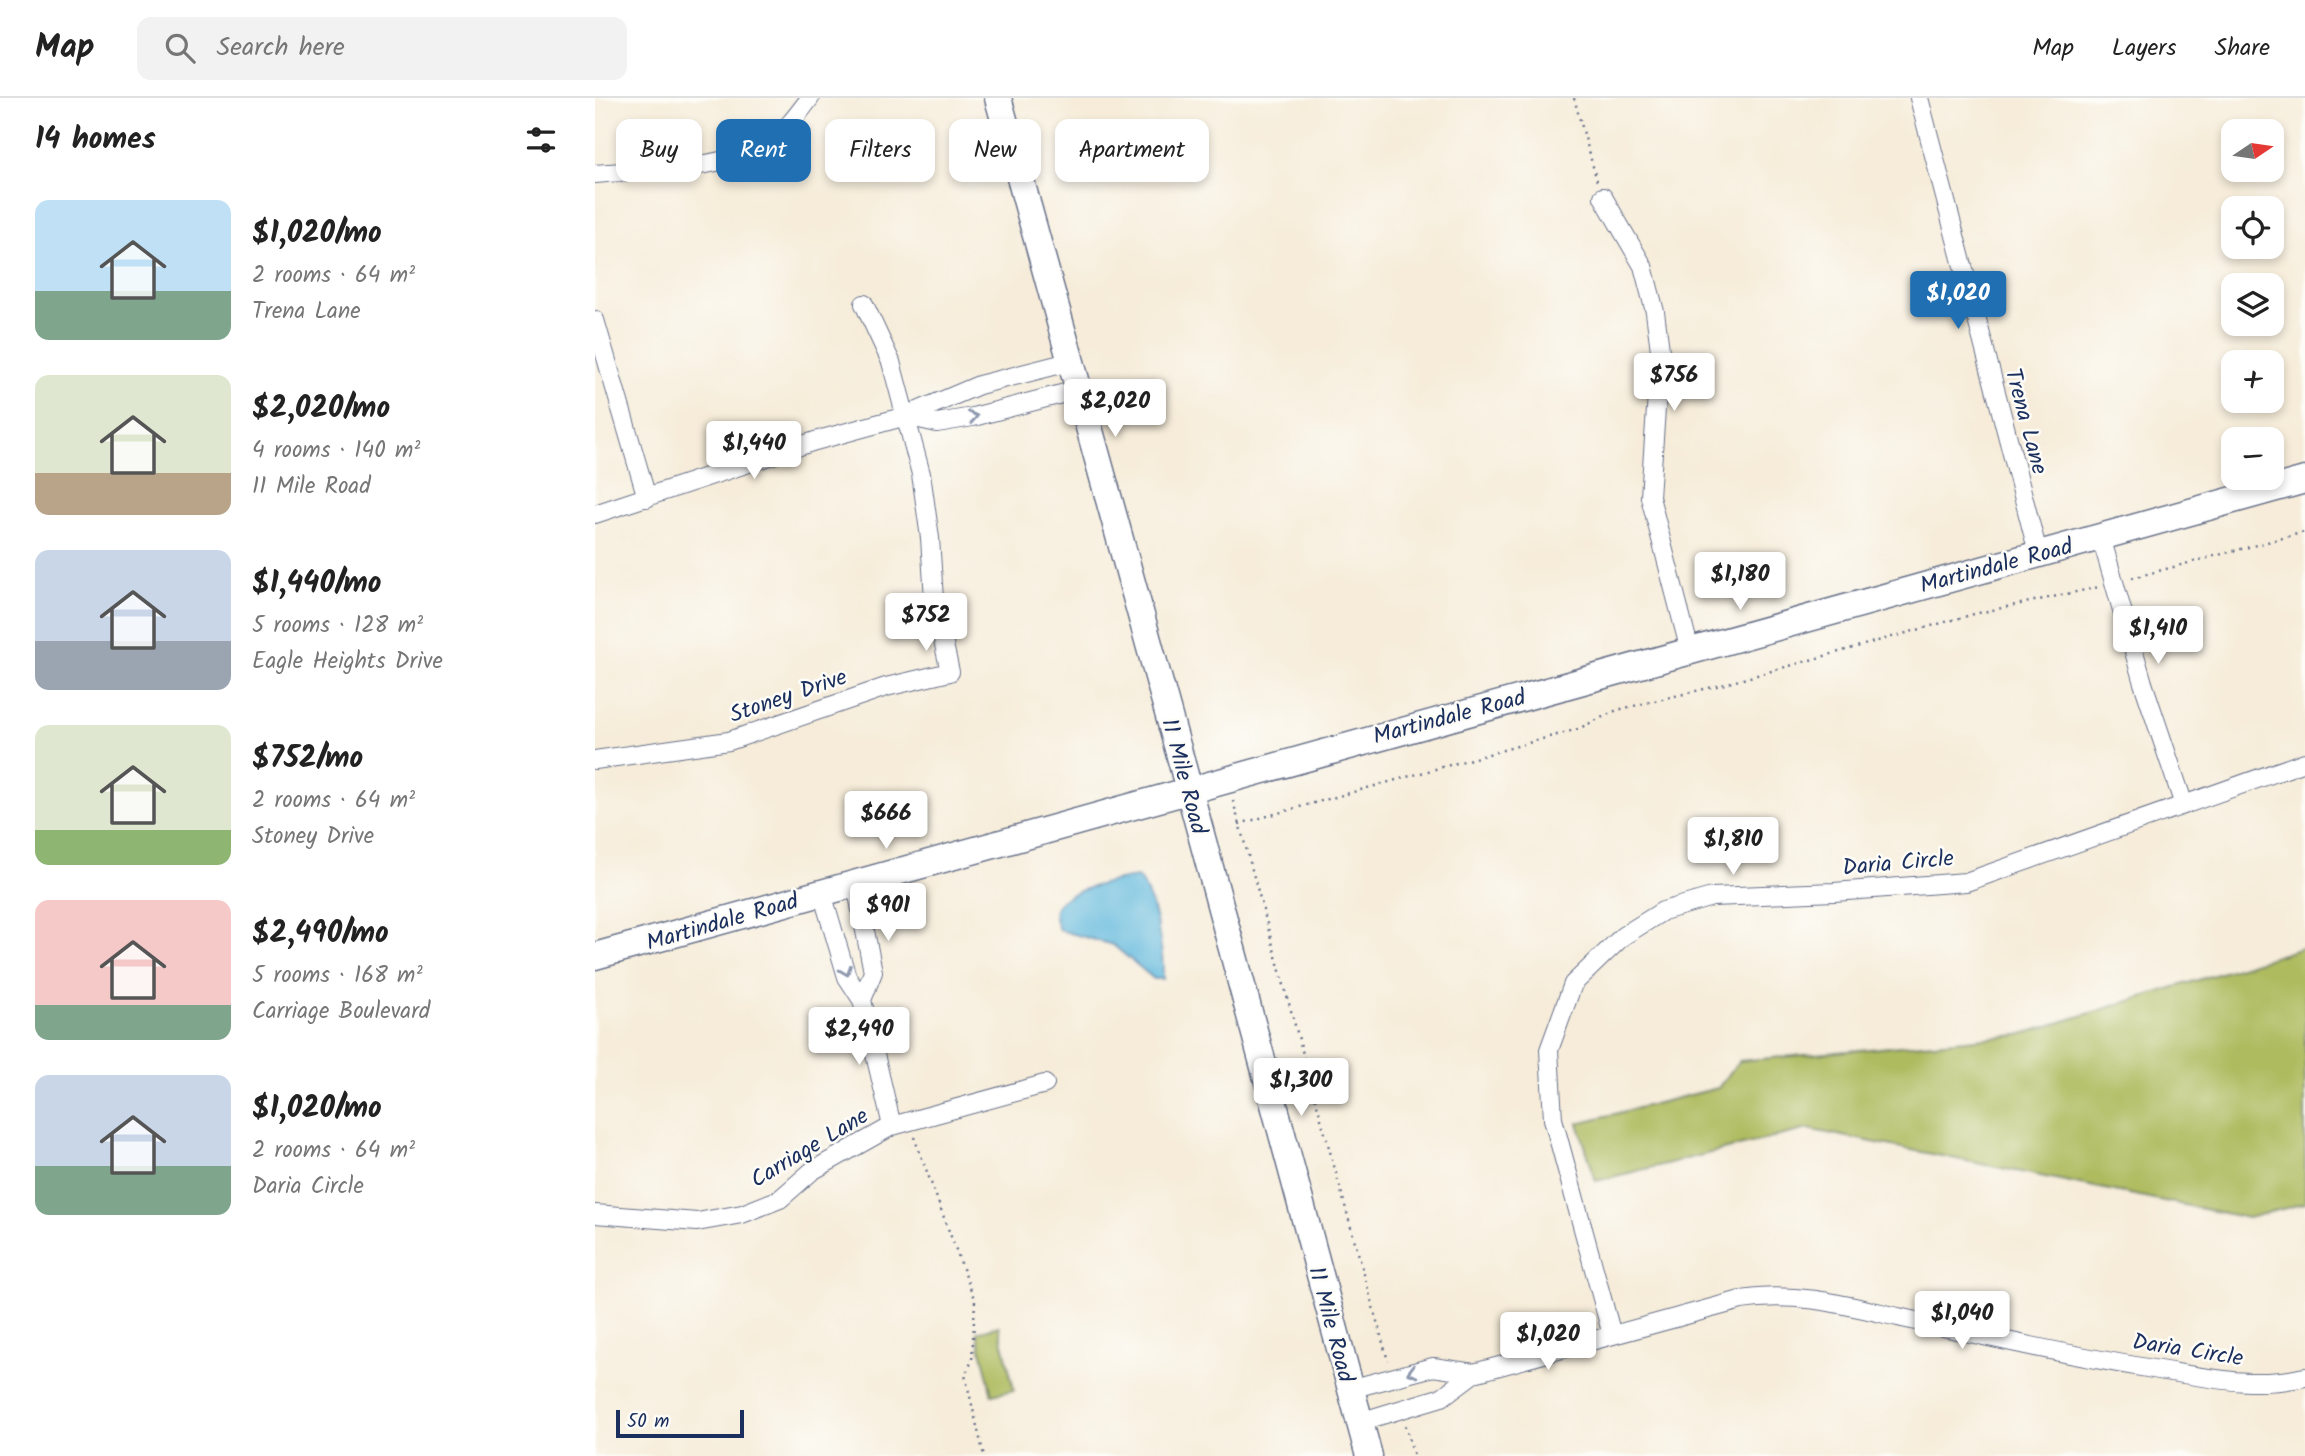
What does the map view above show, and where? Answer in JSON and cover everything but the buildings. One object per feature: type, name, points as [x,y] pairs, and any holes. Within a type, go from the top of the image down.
[{"type":"street","points":[[595,174],[712,162],[740,156],[770,141],[793,120],[810,98]]},
{"type":"street","name":"11 Mile Road","points":[[998,98],[1190,791],[1369,1456]]},
{"type":"street","name":"Trena Lane","points":[[1919,98],[2038,553]]},
{"type":"street","points":[[1603,197],[1643,266],[1655,312],[1660,350],[1650,497],[1690,651]]},
{"type":"street","name":"Stoney Drive","points":[[595,760],[729,741],[886,687],[950,672],[934,599],[930,538],[921,474],[891,362],[864,304]]},
{"type":"street","points":[[595,320],[647,498]]},
{"type":"street","points":[[595,514],[742,464],[906,416],[979,385],[1069,362]]},
{"type":"street","points":[[906,416],[937,423],[973,417],[1077,390]]},
{"type":"street","name":"Martindale Road","points":[[595,956],[2305,480]]},
{"type":"street","points":[[2101,537],[2143,683],[2184,805]]},
{"type":"street","name":"Daria Circle","points":[[1612,1335],[1553,1119],[1549,1050],[1573,984],[1623,936],[1663,911],[1713,897],[1834,892],[1966,882],[2305,762]]},
{"type":"street","points":[[856,884],[873,972],[862,1000]]},
{"type":"street","points":[[822,893],[847,977],[862,1000],[900,1123]]},
{"type":"street","name":"Carriage Lane","points":[[595,1214],[697,1222],[741,1214],[780,1199],[813,1171],[900,1123],[1045,1084]]},
{"type":"street","name":"Daria Circle","points":[[1359,1422],[1443,1397],[1474,1373],[1741,1300],[1785,1296],[1842,1304],[2075,1356],[2242,1384],[2282,1382],[2305,1377]]},
{"type":"street","name":"Daria Circle","points":[[1350,1390],[1433,1367],[1474,1373]]},
{"type":"path","points":[[1574,98],[1603,197]]},
{"type":"path","points":[[1239,824],[1578,729],[1617,710],[1725,684],[1974,614],[2115,583],[2305,532]]},
{"type":"path","points":[[1227,779],[1393,1378]]},
{"type":"path","points":[[900,1123],[938,1195],[975,1301],[972,1361],[965,1375],[984,1456]]},
{"type":"path","points":[[1401,1410],[1414,1456]]},
{"type":"green space","points":[[2305,947],[2305,1203],[2248,1218],[1808,1129],[1596,1181],[1578,1123],[1718,1088],[1739,1061],[2019,1035]]},
{"type":"green space","points":[[999,1326],[1014,1390],[992,1395],[977,1332]]},
{"type":"water","points":[[1137,877],[1149,897],[1157,925],[1163,979],[1154,979],[1113,945],[1059,930],[1054,914],[1058,904],[1073,894]]}]
